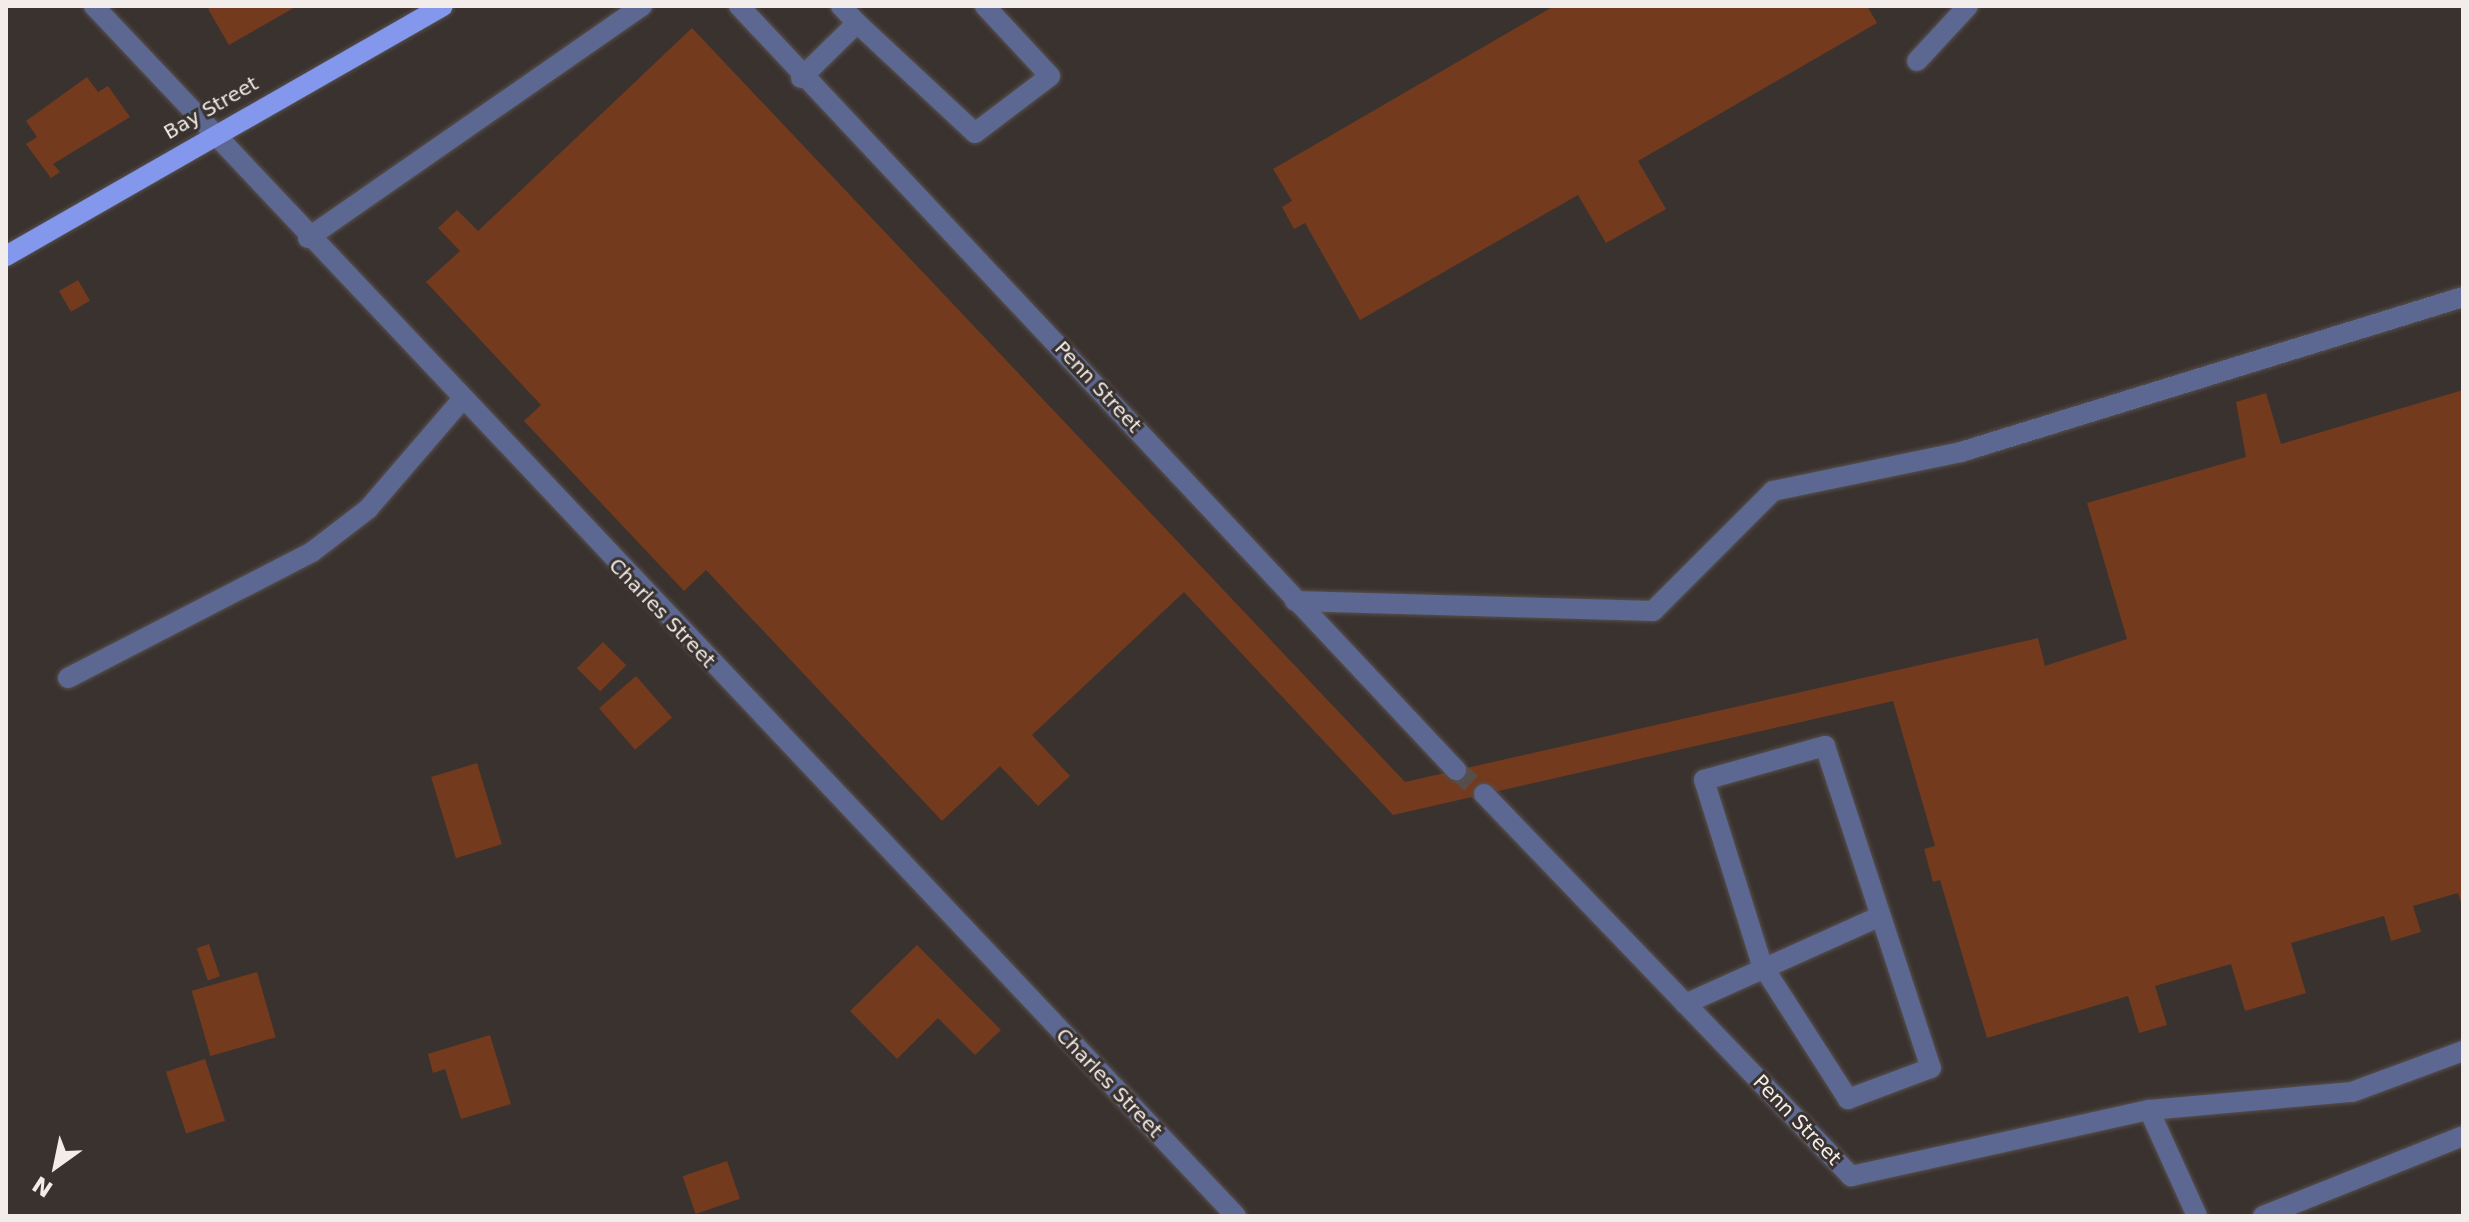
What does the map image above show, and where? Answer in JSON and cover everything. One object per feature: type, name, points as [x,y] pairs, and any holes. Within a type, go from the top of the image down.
[{"type":"main road","name":"Bay Street","points":[[6,256],[210,135],[443,6]]},
{"type":"street","name":"Charles Street","points":[[94,6],[210,135],[461,401],[1236,1216]]},
{"type":"street","points":[[308,238],[642,6]]},
{"type":"street","name":"Penn Street","points":[[739,6],[801,78],[1456,770]]},
{"type":"street","points":[[841,6],[975,133],[1050,76],[985,6]]},
{"type":"street","points":[[1917,61],[1968,6]]},
{"type":"street","points":[[801,78],[857,23]]},
{"type":"street","points":[[1295,601],[1653,611],[1773,491],[1961,452],[2463,297]]},
{"type":"street","points":[[68,678],[312,552],[368,509],[461,401]]},
{"type":"street","points":[[1825,746],[1931,1068],[1848,1099],[1762,965],[1704,780],[1825,746]]},
{"type":"street","name":"Penn Street","points":[[1484,794],[1851,1176],[2149,1110]]},
{"type":"street","points":[[1685,1004],[1762,965],[1879,917]]},
{"type":"street","points":[[2197,1216],[2149,1110],[2352,1092],[2463,1051]]},
{"type":"street","points":[[2263,1216],[2463,1136]]},
{"type":"building","points":[[213,6],[297,6],[229,45],[208,9]]},
{"type":"building","points":[[1554,6],[1867,6],[1877,23],[1638,161],[1666,209],[1606,243],[1578,195],[1360,320],[1305,223],[1294,229],[1282,207],[1292,201],[1273,169]]},
{"type":"building","points":[[692,28],[1405,782],[2038,638],[2045,666],[2127,639],[2087,503],[2246,457],[2236,402],[2266,393],[2281,444],[2463,390],[2463,908],[2458,893],[2413,906],[2421,932],[2391,941],[2384,916],[2291,943],[2306,993],[2245,1011],[2231,964],[2155,986],[2167,1025],[2139,1033],[2128,996],[1987,1038],[1940,880],[1933,882],[1924,849],[1935,846],[1893,701],[1393,815],[1184,592],[1032,735],[1070,776],[1038,806],[1000,766],[942,821],[706,570],[684,591],[524,421],[541,405],[426,282],[460,251],[438,228],[457,210],[478,231]]},
{"type":"building","points":[[87,77],[98,92],[108,86],[130,117],[53,164],[60,172],[51,178],[26,144],[37,137],[26,121]]},
{"type":"building","points":[[78,280],[90,301],[71,312],[59,291]]},
{"type":"building","points":[[603,642],[626,665],[600,691],[577,668]]},
{"type":"building","points":[[636,676],[672,718],[635,750],[599,708]]},
{"type":"building","points":[[477,763],[502,844],[456,858],[431,777]]},
{"type":"building","points":[[209,944],[220,976],[208,980],[197,948]]},
{"type":"building","points":[[917,945],[1001,1030],[975,1055],[938,1018],[897,1059],[850,1011]]},
{"type":"building","points":[[257,972],[276,1037],[210,1056],[192,991]]},
{"type":"building","points":[[490,1035],[511,1104],[461,1119],[445,1069],[433,1073],[428,1054]]},
{"type":"building","points":[[205,1059],[225,1121],[186,1133],[166,1072]]},
{"type":"building","points":[[727,1161],[740,1199],[696,1214],[683,1176]]},
{"type":"tunnel","points":[[1456,770],[1484,794]]}]
